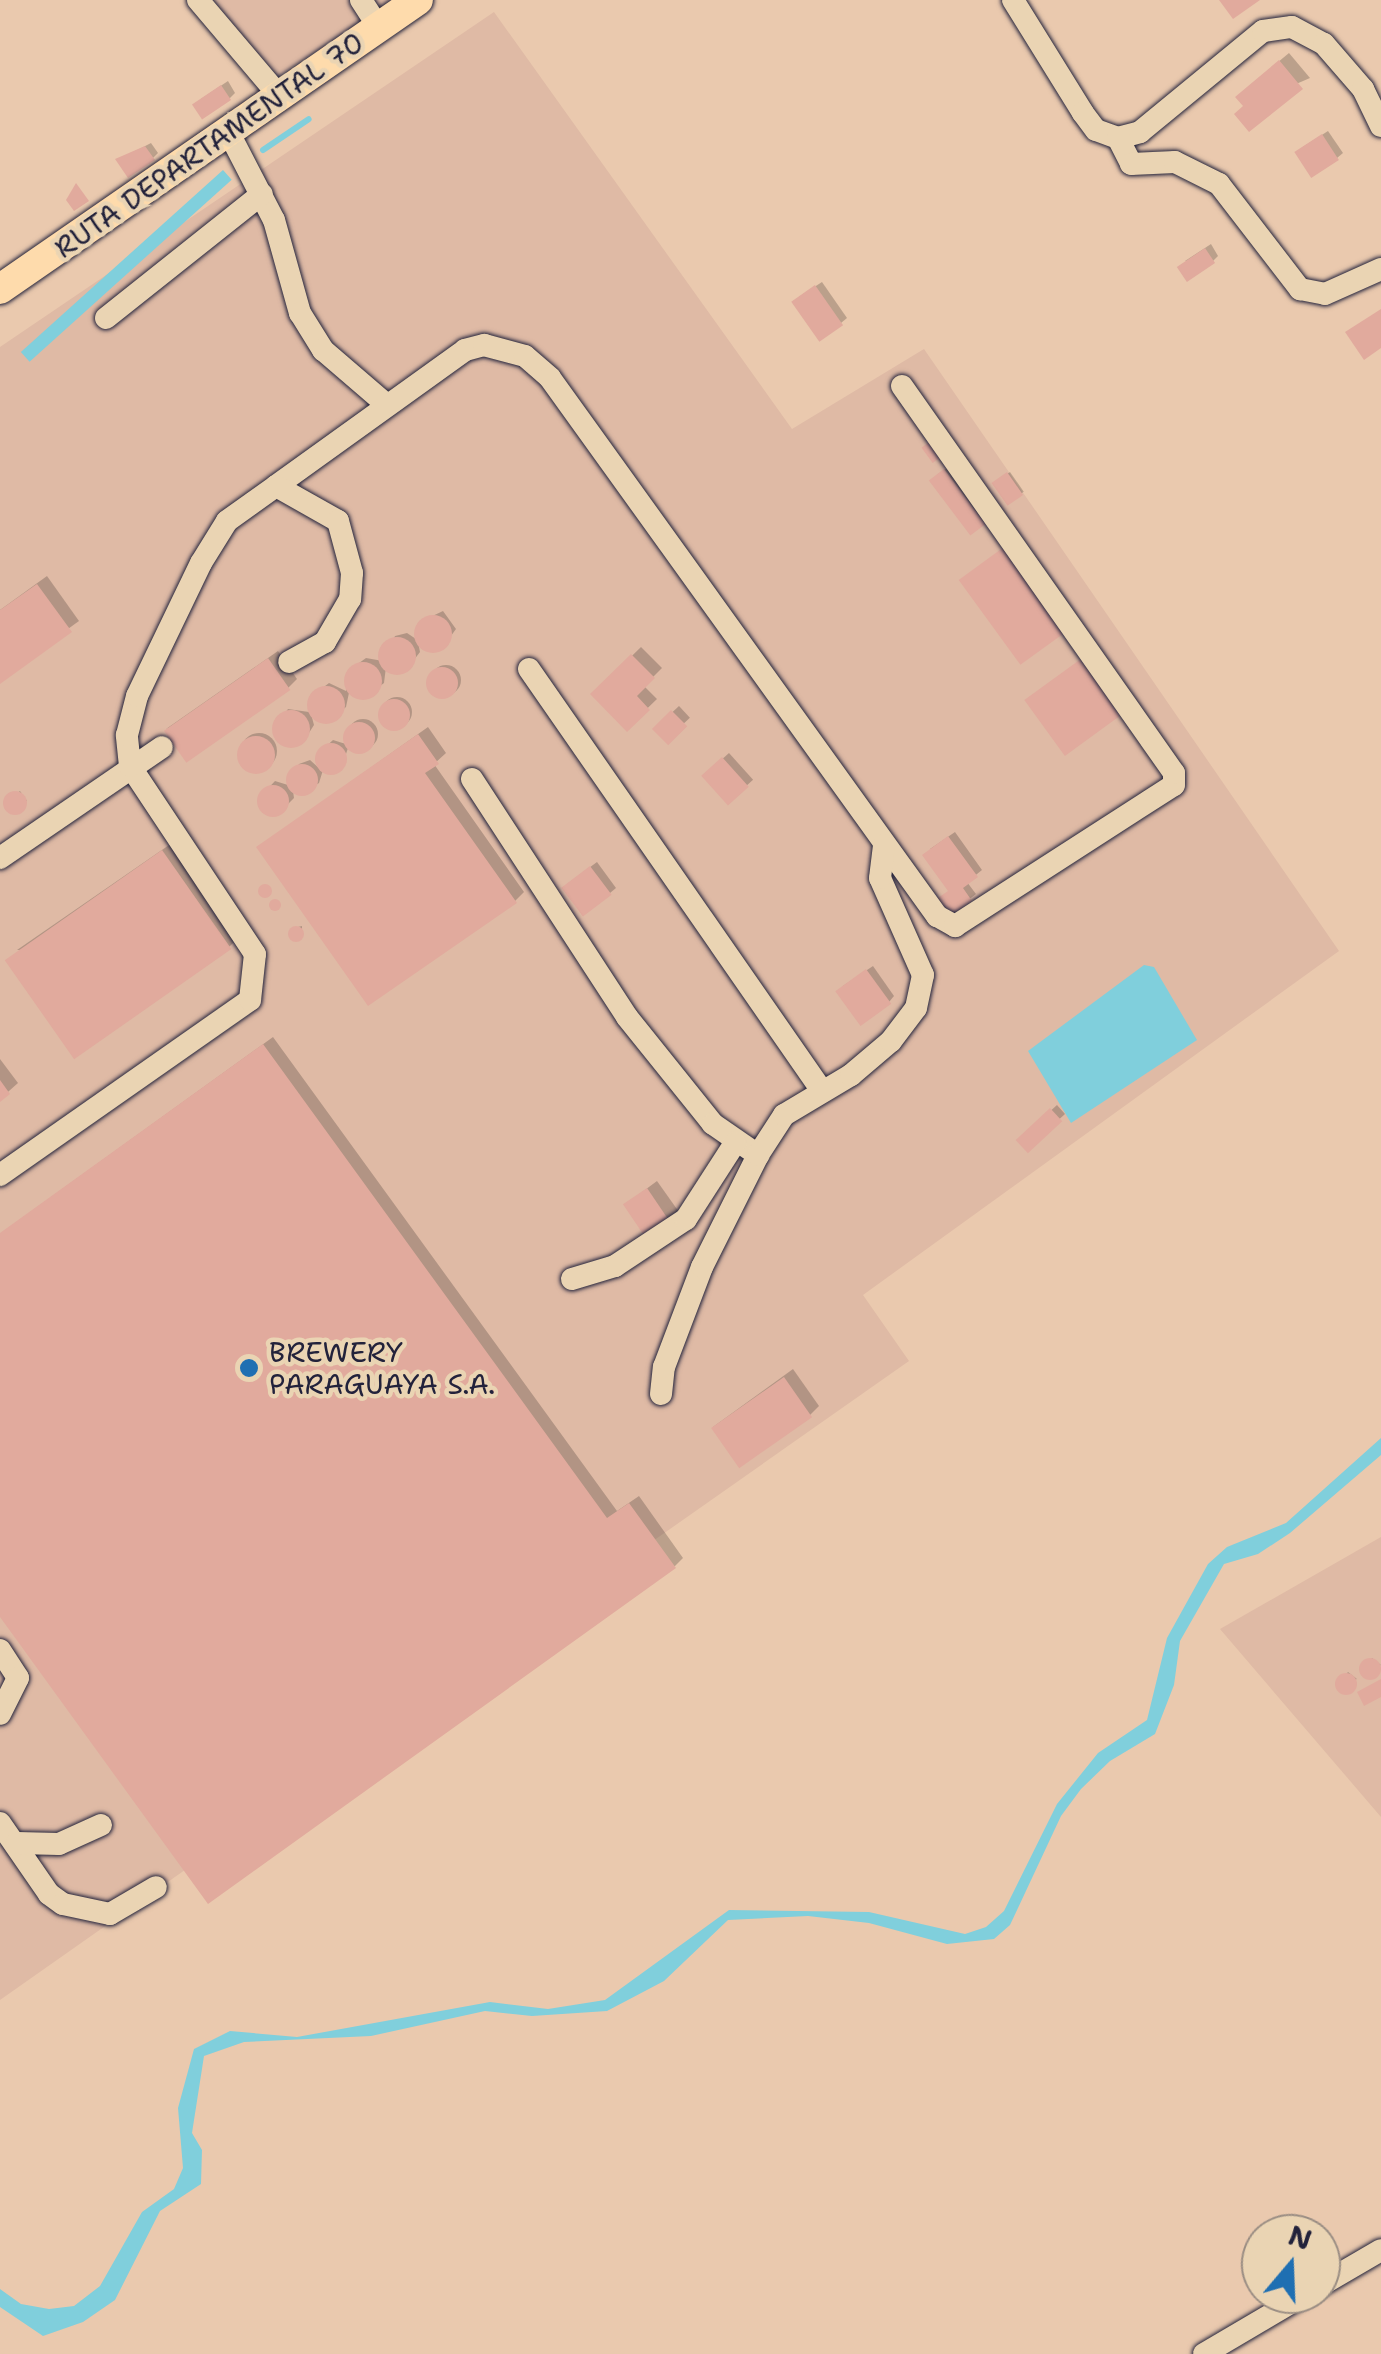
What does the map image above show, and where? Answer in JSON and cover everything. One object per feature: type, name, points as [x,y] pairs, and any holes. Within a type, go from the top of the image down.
[{"type":"main road","name":"RUTA DEPARTAMENTAL 70","points":[[0,289],[418,0]]},
{"type":"street","points":[[198,0],[280,98]]},
{"type":"street","points":[[361,0],[379,28]]},
{"type":"street","points":[[1013,0],[1083,114],[1096,130],[1118,138],[1140,132],[1263,30],[1292,27],[1324,44],[1364,89],[1381,126]]},
{"type":"street","points":[[229,133],[262,194],[300,313],[323,350],[388,405]]},
{"type":"street","points":[[1118,138],[1131,164],[1175,162],[1219,184],[1300,289],[1326,294],[1381,269]]},
{"type":"street","points":[[106,318],[262,194]]},
{"type":"street","points":[[0,1175],[250,1000],[256,954],[130,766],[127,736],[137,696],[201,563],[226,522],[465,350],[484,345],[526,356],[550,378],[937,916],[954,926],[1174,785],[1174,774],[902,386]]},
{"type":"street","points":[[276,486],[320,506],[338,521],[352,574],[350,599],[325,642],[289,662]]},
{"type":"street","points":[[529,670],[820,1088]]},
{"type":"street","points":[[0,858],[162,747]]},
{"type":"street","points":[[472,779],[627,1017],[735,1143],[758,1155]]},
{"type":"street","points":[[661,1394],[664,1368],[702,1267],[758,1155],[784,1115],[820,1088],[852,1075],[891,1041],[921,992],[913,947],[880,878],[884,845]]},
{"type":"street","points":[[572,1279],[615,1266],[686,1220],[735,1143]]},
{"type":"street","points":[[0,1650],[18,1678],[0,1714]]},
{"type":"street","points":[[0,1823],[49,1894],[86,1913],[110,1914],[156,1888]]},
{"type":"street","points":[[17,1843],[59,1844],[101,1825]]},
{"type":"street","points":[[1341,2273],[1381,2250]]},
{"type":"street","points":[[1204,2354],[1272,2314]]},
{"type":"shaded area","points":[[209,0],[394,0],[275,78]]},
{"type":"shaded area","points":[[494,12],[792,429],[924,349],[1339,951],[863,1295],[909,1361],[0,2000],[0,347]]},
{"type":"shaded area","points":[[1381,1537],[1381,1817],[1220,1629]]},
{"type":"water","points":[[223,170],[232,180],[30,362],[21,352]]},
{"type":"water","points":[[1144,965],[1154,967],[1197,1040],[1071,1123],[1028,1051]]},
{"type":"water","points":[[1381,1438],[1381,1455],[1290,1533],[1258,1554],[1224,1564],[1180,1641],[1174,1685],[1155,1734],[1110,1761],[1081,1789],[1061,1816],[1010,1925],[994,1939],[947,1944],[869,1923],[808,1916],[728,1920],[664,1981],[607,2011],[532,2016],[485,2011],[371,2036],[244,2042],[204,2056],[192,2133],[202,2150],[201,2184],[160,2211],[115,2300],[83,2322],[43,2336],[0,2307],[0,2289],[21,2304],[49,2309],[74,2306],[100,2286],[142,2212],[174,2189],[183,2168],[178,2108],[194,2049],[230,2031],[297,2037],[490,2002],[548,2009],[605,2000],[729,1910],[869,1912],[965,1934],[986,1927],[1004,1911],[1057,1804],[1098,1753],[1147,1720],[1167,1638],[1208,1564],[1227,1547],[1286,1523]]},
{"type":"building","points":[[1219,0],[1260,0],[1233,19]]},
{"type":"building","points":[[1279,60],[1303,89],[1249,132],[1234,114],[1243,106],[1235,97]]},
{"type":"building","points":[[221,85],[231,100],[202,119],[192,105]]},
{"type":"building","points":[[1322,134],[1339,160],[1311,178],[1294,152]]},
{"type":"building","points":[[145,146],[155,160],[128,178],[115,159]]},
{"type":"building","points":[[76,183],[89,201],[74,211],[66,200]]},
{"type":"building","points":[[1205,248],[1215,263],[1187,282],[1177,267]]},
{"type":"building","points":[[815,285],[843,325],[819,342],[791,302]]},
{"type":"building","points":[[1381,309],[1381,348],[1364,360],[1345,332]]},
{"type":"building","points":[[932,440],[943,455],[933,463],[921,448]]},
{"type":"building","points":[[944,469],[986,524],[970,536],[929,480]]},
{"type":"building","points":[[1007,472],[1023,495],[1007,506],[991,483]]},
{"type":"building","points":[[1004,547],[1066,632],[1020,665],[959,580]]},
{"type":"building","points":[[37,584],[72,632],[0,684],[0,610]]},
{"type":"building","points":[[433,615],[446,621],[452,634],[446,647],[433,653],[420,647],[414,634],[420,621]]},
{"type":"building","points":[[397,637],[410,643],[416,656],[410,669],[397,675],[384,669],[378,656],[384,643]]},
{"type":"building","points":[[631,654],[655,678],[637,696],[650,710],[627,732],[590,694]]},
{"type":"building","points":[[1085,656],[1126,712],[1065,756],[1024,700]]},
{"type":"building","points":[[268,658],[290,690],[186,763],[164,731]]},
{"type":"building","points":[[363,662],[376,668],[382,681],[376,694],[363,700],[350,694],[344,681],[350,668]]},
{"type":"building","points":[[442,667],[453,672],[458,683],[453,694],[442,699],[431,694],[426,683],[431,672]]},
{"type":"building","points":[[326,686],[339,692],[345,705],[339,718],[326,724],[313,718],[307,705],[313,692]]},
{"type":"building","points":[[394,699],[405,704],[410,715],[405,726],[394,731],[383,726],[378,715],[383,704]]},
{"type":"building","points":[[291,710],[304,716],[310,729],[304,742],[291,748],[278,742],[272,729],[278,716]]},
{"type":"building","points":[[671,710],[687,726],[668,745],[652,729]]},
{"type":"building","points":[[359,722],[370,727],[375,738],[370,749],[359,754],[348,749],[343,738],[348,727]]},
{"type":"building","points":[[418,734],[439,764],[425,773],[517,903],[368,1006],[256,847]]},
{"type":"building","points":[[256,736],[269,742],[275,755],[269,768],[256,774],[243,768],[237,755],[243,742]]},
{"type":"building","points":[[331,743],[342,748],[347,759],[342,770],[331,775],[320,770],[315,759],[320,748]]},
{"type":"building","points":[[722,757],[749,787],[728,805],[701,776]]},
{"type":"building","points":[[302,764],[313,769],[318,780],[313,791],[302,796],[291,791],[286,780],[291,769]]},
{"type":"building","points":[[273,785],[284,790],[289,801],[284,812],[273,817],[262,812],[257,801],[262,790]]},
{"type":"building","points":[[15,791],[27,803],[15,815],[3,803]]},
{"type":"building","points":[[948,836],[978,877],[963,888],[972,901],[948,918],[935,900],[948,891],[922,855]]},
{"type":"building","points":[[162,850],[231,949],[74,1059],[5,960]]},
{"type":"building","points":[[590,866],[612,895],[583,916],[561,888]]},
{"type":"building","points":[[265,884],[272,891],[265,898],[258,891]]},
{"type":"building","points":[[275,899],[281,905],[275,911],[269,905]]},
{"type":"building","points":[[296,926],[304,934],[296,942],[288,934]]},
{"type":"building","points":[[866,969],[891,1004],[861,1026],[835,991]]},
{"type":"building","name":"BREWERY PARAGUAYA S.A.","points":[[263,1044],[607,1518],[629,1503],[676,1568],[208,1904],[0,1617],[0,1233]]},
{"type":"building","points":[[0,1080],[10,1094],[0,1102]]},
{"type":"building","points":[[1050,1108],[1062,1121],[1028,1153],[1016,1140]]},
{"type":"building","points":[[647,1188],[670,1223],[646,1239],[623,1204]]},
{"type":"building","points":[[784,1377],[812,1417],[739,1468],[711,1428]]},
{"type":"building","points":[[1370,1658],[1378,1661],[1378,1677],[1370,1680],[1362,1677],[1359,1669],[1362,1661]]},
{"type":"building","points":[[1346,1673],[1354,1676],[1354,1692],[1346,1695],[1338,1692],[1335,1684],[1338,1676]]},
{"type":"building","points":[[1381,1679],[1381,1697],[1364,1706],[1357,1692]]},
{"type":"waterway","points":[[263,150],[309,119]]},
{"type":"place","name":"BREWERY PARAGUAYA S.A.","points":[[249,1368]]}]
